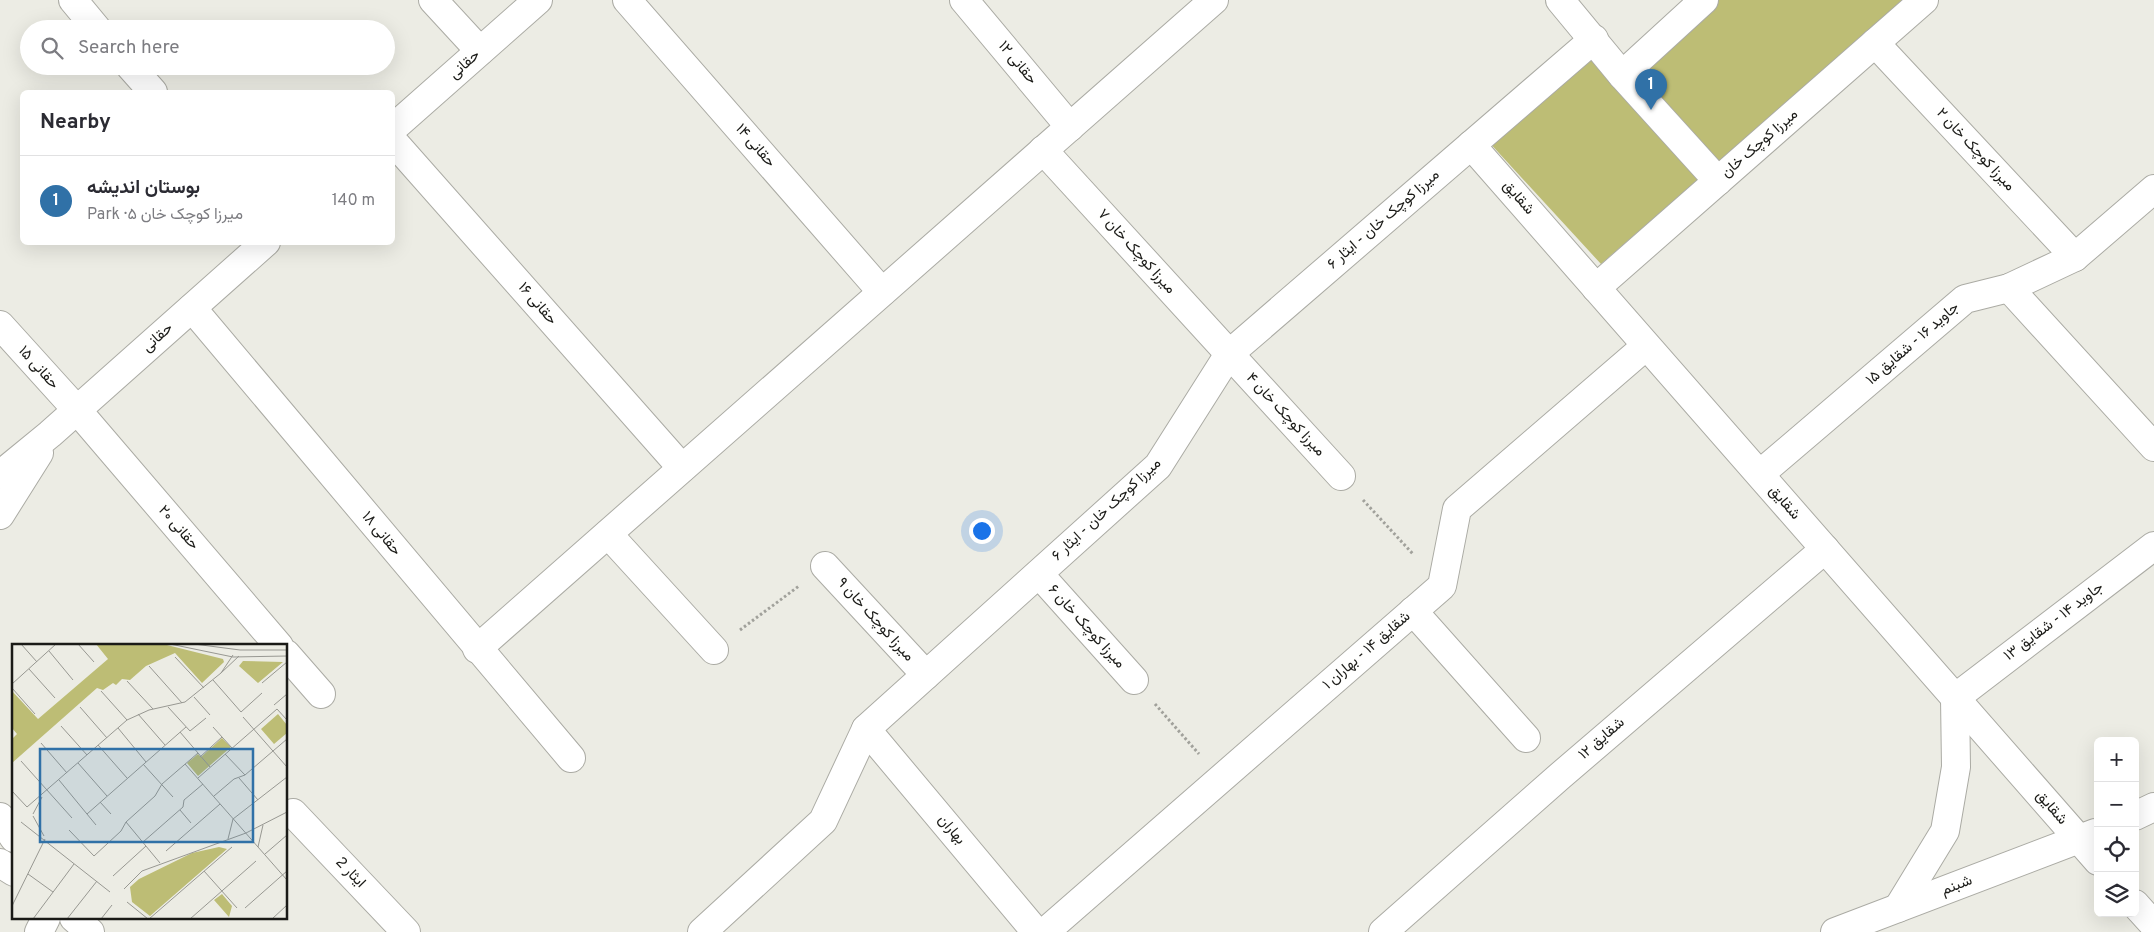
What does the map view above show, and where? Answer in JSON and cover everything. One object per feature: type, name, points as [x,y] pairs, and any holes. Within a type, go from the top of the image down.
[{"type":"street","points":[[73,0],[90,20]]},
{"type":"street","points":[[433,0],[480,51]]},
{"type":"street","name":"حقانی","points":[[395,127],[538,0]]},
{"type":"street","name":"حقانی ۱۴","points":[[627,0],[882,292]]},
{"type":"street","name":"حقانی ۱۲","points":[[964,0],[1070,127]]},
{"type":"street","points":[[477,649],[1214,0]]},
{"type":"street","points":[[1560,0],[1622,74],[1718,181]]},
{"type":"street","points":[[1622,74],[1704,0]]},
{"type":"street","name":"میرزا کوچک خان","points":[[1596,288],[1924,0]]},
{"type":"street","name":"میرزا کوچک خان - ایثار ۶","points":[[702,932],[823,821],[866,729],[1158,466],[1229,354],[1594,39]]},
{"type":"street","name":"میرزا کوچک خان ۲","points":[[1875,43],[2075,257]]},
{"type":"street","points":[[138,75],[151,90]]},
{"type":"street","name":"حقانی ۱۶","points":[[395,143],[682,468]]},
{"type":"street","name":"شقایق","points":[[1471,145],[1955,698],[2088,836],[2094,851]]},
{"type":"street","name":"میرزا کوچک خان ۷","points":[[1043,150],[1229,354]]},
{"type":"street","name":"جاوید ۱۶ - شقایق ۱۵","points":[[1760,474],[1965,299],[2010,288],[2075,257],[2154,189]]},
{"type":"street","name":"حقانی","points":[[50,434],[263,245]]},
{"type":"street","points":[[2010,288],[2154,447]]},
{"type":"street","name":"حقانی ۱۸","points":[[192,308],[477,649],[571,758]]},
{"type":"street","name":"حقانی ۱۵","points":[[0,325],[77,410]]},
{"type":"street","points":[[1442,586],[1457,509],[1646,346]]},
{"type":"street","name":"میرزا کوچک خان ۴","points":[[1229,354],[1342,476]]},
{"type":"street","name":"حقانی ۲۰","points":[[77,410],[278,644]]},
{"type":"street","points":[[0,475],[50,434]]},
{"type":"street","points":[[0,515],[50,434]]},
{"type":"street","points":[[608,534],[714,650]]},
{"type":"street","name":"جاوید ۱۴ - شقایق ۱۳","points":[[1955,698],[2154,546]]},
{"type":"street","name":"شقایق ۱۲","points":[[1383,932],[1560,776],[1824,549]]},
{"type":"street","name":"میرزا کوچک خان ۹","points":[[825,566],[926,675]]},
{"type":"street","name":"میرزا کوچک خان ۶","points":[[1039,574],[1134,680]]},
{"type":"street","name":"شقایق ۱۴ - بهاران ۱","points":[[1045,932],[1442,586]]},
{"type":"street","points":[[1413,611],[1526,738]]},
{"type":"street","points":[[288,656],[321,694]]},
{"type":"street","points":[[1898,908],[1945,831],[1956,767],[1955,698]]},
{"type":"street","name":"بهاران","points":[[866,729],[1036,932]]},
{"type":"street","points":[[2139,814],[2154,807]]},
{"type":"street","name":"ایثار 2","points":[[293,813],[406,932]]},
{"type":"street","points":[[0,817],[12,835]]},
{"type":"street","name":"شبنم","points":[[1835,932],[2088,836]]},
{"type":"street","points":[[0,863],[12,871]]},
{"type":"street","points":[[2139,908],[2154,925]]},
{"type":"street","points":[[39,932],[45,920]]},
{"type":"street","points":[[76,920],[90,932]]},
{"type":"path","points":[[1342,476],[1442,586]]},
{"type":"path","points":[[714,650],[825,566]]},
{"type":"path","points":[[1134,680],[1221,779]]},
{"type":"shaded area","points":[[1717,0],[1905,0],[1601,264],[1487,140],[1602,43],[1632,79]]},
{"type":"place","name":"بوستان اندیشه","points":[[1651,110]]}]
